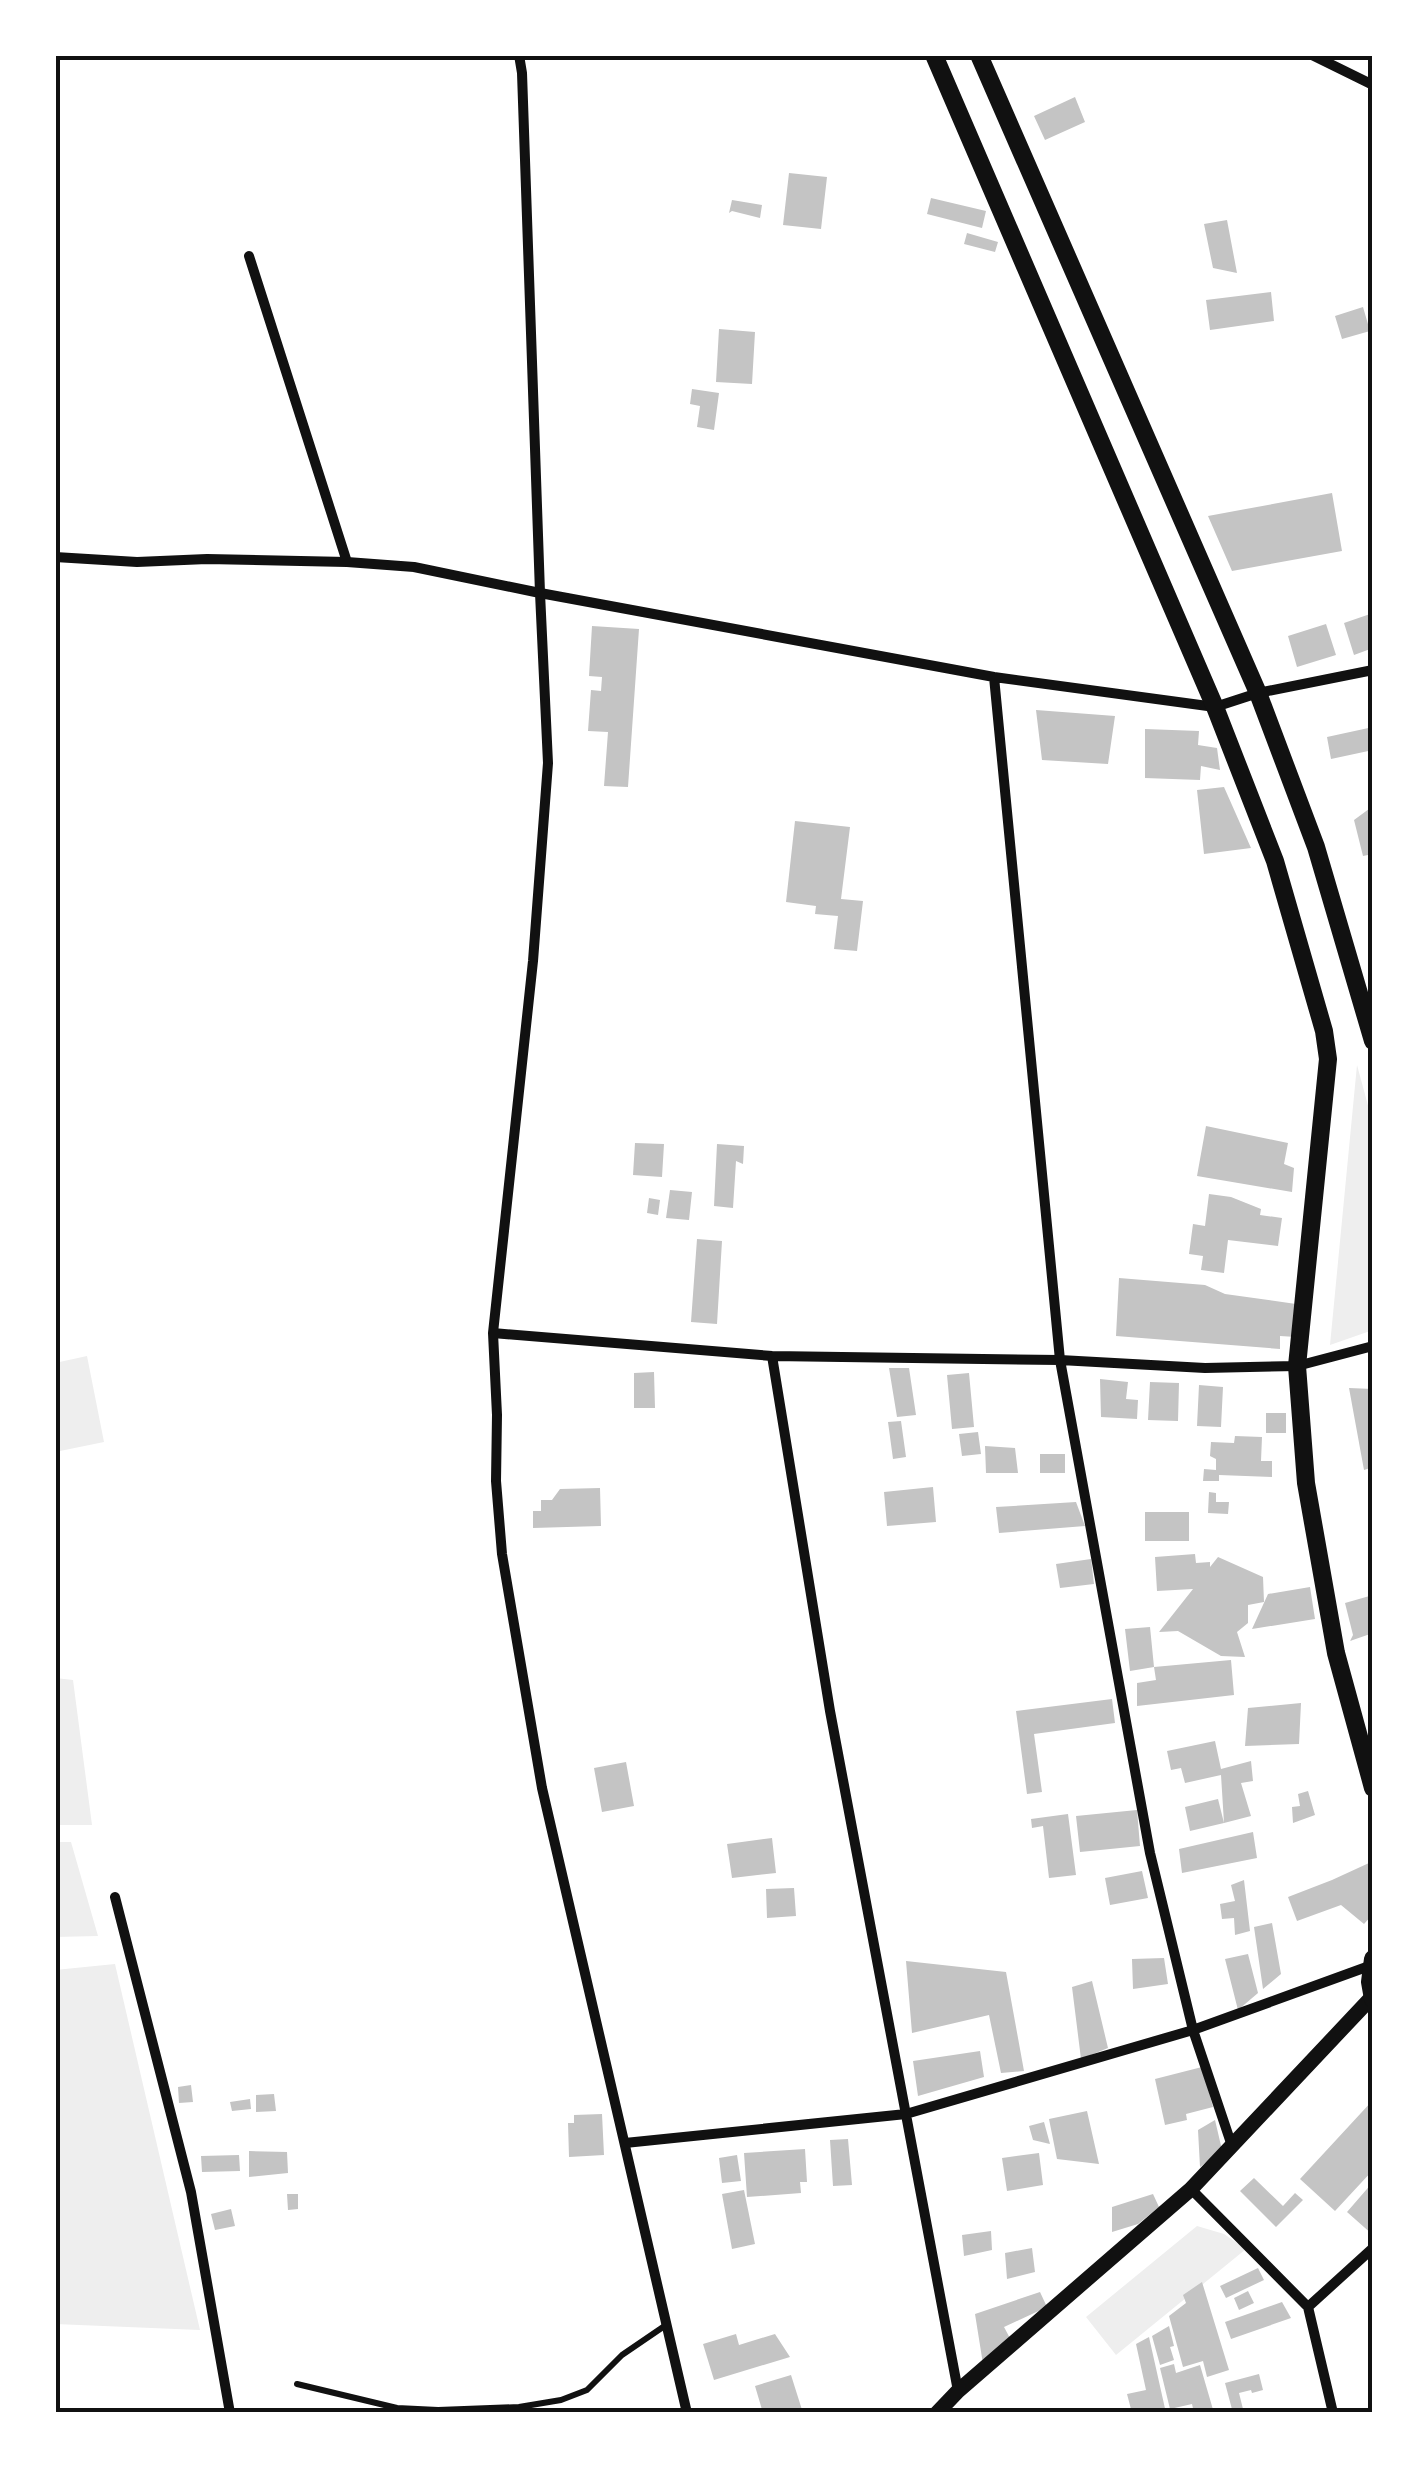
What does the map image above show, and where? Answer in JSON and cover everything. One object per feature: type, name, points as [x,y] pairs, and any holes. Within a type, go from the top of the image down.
[{"type":"main road","points":[[934,55],[1215,706],[1275,862],[1324,1031],[1328,1060],[1297,1366],[1306,1483],[1333,1634],[1373,1788]]},
{"type":"main road","points":[[978,55],[1258,693],[1316,847],[1373,1041]]},
{"type":"main road","points":[[1372,1962],[1372,1998]]},
{"type":"street","points":[[519,55],[548,764],[533,962],[494,1334],[496,1481],[502,1554],[542,1788],[687,2413]]},
{"type":"street","points":[[1312,55],[1373,85]]},
{"type":"street","points":[[249,256],[347,562]]},
{"type":"street","points":[[55,557],[137,562],[347,562],[414,567],[994,677],[1215,706],[1258,693],[1373,670]]},
{"type":"street","points":[[994,677],[1060,1360],[1150,1853],[1193,2030],[1232,2146]]},
{"type":"street","points":[[494,1334],[772,1356],[1060,1360],[1204,1368],[1297,1366],[1373,1346]]},
{"type":"street","points":[[772,1356],[830,1711],[958,2391]]},
{"type":"street","points":[[115,1897],[190,2192],[230,2413]]},
{"type":"street","points":[[626,2143],[906,2114],[1193,2030],[1372,1962]]},
{"type":"street","points":[[938,2413],[958,2391],[1191,2190],[1372,1998]]},
{"type":"street","points":[[1191,2190],[1308,2308],[1333,2413]]},
{"type":"street","points":[[1308,2308],[1373,2248]]},
{"type":"lane","points":[[297,2384],[397,2408],[519,2407],[560,2400],[587,2390],[622,2356],[667,2324]]},
{"type":"shaded area","points":[[1357,1065],[1373,1124],[1373,1330],[1330,1345]]},
{"type":"shaded area","points":[[87,1356],[104,1442],[60,1451],[55,1423],[55,1363]]},
{"type":"shaded area","points":[[55,1678],[73,1680],[92,1825],[55,1825]]},
{"type":"shaded area","points":[[55,1842],[71,1842],[98,1936],[55,1937]]},
{"type":"shaded area","points":[[115,1964],[200,2330],[55,2324],[55,1970]]},
{"type":"shaded area","points":[[1197,2226],[1224,2234],[1246,2249],[1116,2355],[1086,2317]]},
{"type":"building","points":[[1075,97],[1085,122],[1045,140],[1034,116]]},
{"type":"building","points":[[789,173],[827,177],[821,229],[783,225]]},
{"type":"building","points":[[931,198],[986,211],[982,228],[927,214]]},
{"type":"building","points":[[732,200],[762,205],[760,218],[729,213]]},
{"type":"building","points":[[1227,220],[1237,273],[1213,268],[1204,224]]},
{"type":"building","points":[[967,233],[998,242],[995,252],[964,244]]},
{"type":"building","points":[[1271,292],[1274,321],[1210,330],[1206,300]]},
{"type":"building","points":[[1363,307],[1370,331],[1342,339],[1335,316]]},
{"type":"building","points":[[719,329],[755,332],[752,384],[716,382]]},
{"type":"building","points":[[692,389],[719,393],[714,430],[697,427],[700,406],[690,404]]},
{"type":"building","points":[[1332,493],[1342,551],[1232,571],[1208,516]]},
{"type":"building","points":[[1373,613],[1373,648],[1354,655],[1344,623]]},
{"type":"building","points":[[1326,624],[1336,655],[1297,667],[1288,636]]},
{"type":"building","points":[[592,626],[639,629],[628,787],[604,786],[608,732],[588,731],[591,690],[601,691],[602,677],[589,676]]},
{"type":"building","points":[[1036,710],[1115,716],[1108,764],[1042,760]]},
{"type":"building","points":[[1373,727],[1373,750],[1331,759],[1327,737]]},
{"type":"building","points":[[1145,729],[1199,731],[1198,745],[1217,748],[1220,770],[1201,766],[1200,780],[1145,778]]},
{"type":"building","points":[[1224,787],[1251,848],[1204,854],[1197,790]]},
{"type":"building","points":[[1373,806],[1373,854],[1363,856],[1354,820]]},
{"type":"building","points":[[795,821],[850,827],[841,899],[863,901],[857,951],[834,949],[838,916],[815,914],[816,906],[786,902]]},
{"type":"building","points":[[1206,1126],[1288,1143],[1284,1164],[1294,1168],[1292,1192],[1197,1176]]},
{"type":"building","points":[[635,1143],[664,1144],[662,1177],[633,1175]]},
{"type":"building","points":[[717,1144],[744,1146],[743,1164],[736,1161],[733,1208],[714,1206]]},
{"type":"building","points":[[670,1190],[692,1192],[689,1220],[666,1218]]},
{"type":"building","points":[[1209,1194],[1231,1197],[1261,1209],[1260,1215],[1282,1218],[1278,1246],[1228,1240],[1224,1273],[1201,1270],[1203,1256],[1189,1254],[1193,1224],[1205,1226]]},
{"type":"building","points":[[649,1198],[660,1200],[658,1215],[647,1213]]},
{"type":"building","points":[[697,1239],[722,1241],[717,1324],[691,1322]]},
{"type":"building","points":[[1119,1278],[1205,1285],[1225,1294],[1296,1304],[1296,1337],[1280,1336],[1280,1349],[1116,1336]]},
{"type":"building","points":[[889,1368],[909,1368],[916,1415],[897,1417]]},
{"type":"building","points":[[654,1372],[655,1408],[634,1408],[634,1373]]},
{"type":"building","points":[[969,1373],[974,1427],[952,1429],[947,1375]]},
{"type":"building","points":[[1100,1379],[1128,1382],[1126,1399],[1138,1400],[1137,1419],[1101,1417]]},
{"type":"building","points":[[1150,1382],[1179,1383],[1178,1421],[1148,1420]]},
{"type":"building","points":[[1199,1385],[1223,1387],[1221,1427],[1197,1426]]},
{"type":"building","points":[[1349,1388],[1373,1389],[1373,1467],[1364,1470]]},
{"type":"building","points":[[1266,1413],[1286,1413],[1286,1433],[1266,1433]]},
{"type":"building","points":[[901,1421],[906,1457],[893,1459],[888,1422]]},
{"type":"building","points":[[978,1432],[981,1454],[962,1456],[959,1434]]},
{"type":"building","points":[[1235,1436],[1262,1437],[1261,1461],[1272,1461],[1272,1477],[1219,1475],[1219,1481],[1203,1481],[1204,1469],[1216,1470],[1216,1459],[1210,1456],[1211,1442],[1234,1443]]},
{"type":"building","points":[[985,1446],[1015,1448],[1018,1473],[986,1473]]},
{"type":"building","points":[[1040,1454],[1065,1454],[1065,1473],[1040,1473]]},
{"type":"building","points":[[933,1487],[936,1522],[887,1526],[884,1492]]},
{"type":"building","points":[[600,1488],[601,1526],[533,1528],[533,1511],[541,1511],[541,1500],[552,1500],[560,1489]]},
{"type":"building","points":[[1209,1492],[1216,1493],[1216,1502],[1229,1502],[1228,1514],[1208,1513]]},
{"type":"building","points":[[1076,1502],[1085,1526],[999,1533],[996,1507]]},
{"type":"building","points":[[1145,1512],[1189,1512],[1189,1541],[1145,1541]]},
{"type":"building","points":[[1195,1554],[1196,1563],[1210,1562],[1210,1567],[1218,1557],[1263,1577],[1264,1602],[1248,1605],[1248,1623],[1237,1632],[1245,1657],[1221,1656],[1178,1631],[1159,1632],[1193,1589],[1157,1591],[1155,1557]]},
{"type":"building","points":[[1091,1559],[1094,1584],[1060,1588],[1056,1564]]},
{"type":"building","points":[[1310,1587],[1315,1619],[1252,1629],[1268,1594]]},
{"type":"building","points":[[1373,1595],[1373,1633],[1350,1641],[1353,1635],[1345,1603]]},
{"type":"building","points":[[1150,1627],[1154,1667],[1130,1671],[1125,1629]]},
{"type":"building","points":[[1231,1660],[1234,1695],[1137,1706],[1137,1683],[1156,1680],[1154,1667]]},
{"type":"building","points":[[1112,1699],[1115,1723],[1034,1734],[1042,1792],[1027,1794],[1016,1711]]},
{"type":"building","points":[[1301,1703],[1299,1744],[1245,1746],[1248,1708]]},
{"type":"building","points":[[1215,1741],[1221,1769],[1251,1761],[1253,1781],[1241,1783],[1251,1816],[1224,1823],[1221,1775],[1185,1783],[1181,1768],[1171,1770],[1167,1751]]},
{"type":"building","points":[[626,1762],[634,1806],[602,1812],[594,1768]]},
{"type":"building","points":[[1308,1791],[1315,1815],[1293,1823],[1292,1807],[1300,1806],[1298,1794]]},
{"type":"building","points":[[1218,1799],[1224,1823],[1190,1831],[1185,1807]]},
{"type":"building","points":[[1137,1810],[1140,1846],[1080,1852],[1076,1816]]},
{"type":"building","points":[[1068,1814],[1076,1875],[1049,1878],[1043,1826],[1032,1828],[1031,1819]]},
{"type":"building","points":[[1253,1832],[1257,1858],[1182,1873],[1179,1849]]},
{"type":"building","points":[[772,1838],[776,1873],[732,1878],[727,1844]]},
{"type":"building","points":[[1369,1863],[1373,1872],[1373,1914],[1364,1924],[1341,1905],[1297,1921],[1288,1897]]},
{"type":"building","points":[[1142,1871],[1148,1898],[1110,1905],[1105,1878]]},
{"type":"building","points":[[1244,1880],[1250,1931],[1235,1935],[1234,1918],[1222,1919],[1220,1904],[1235,1901],[1231,1885]]},
{"type":"building","points":[[794,1888],[796,1916],[767,1918],[766,1889]]},
{"type":"building","points":[[1272,1923],[1281,1974],[1263,1989],[1254,1927]]},
{"type":"building","points":[[1248,1954],[1258,1993],[1238,2010],[1225,1959]]},
{"type":"building","points":[[1164,1958],[1168,1984],[1133,1989],[1132,1959]]},
{"type":"building","points":[[906,1961],[1006,1972],[1024,2071],[1001,2073],[989,2015],[912,2033]]},
{"type":"building","points":[[1092,1981],[1108,2048],[1081,2059],[1072,1987]]},
{"type":"building","points":[[980,2051],[984,2077],[918,2096],[913,2061]]},
{"type":"building","points":[[1202,2067],[1213,2107],[1186,2114],[1187,2120],[1165,2125],[1155,2079]]},
{"type":"building","points":[[191,2085],[193,2102],[179,2103],[178,2087]]},
{"type":"building","points":[[274,2094],[276,2111],[256,2112],[256,2095]]},
{"type":"building","points":[[250,2099],[251,2109],[232,2111],[230,2102]]},
{"type":"building","points":[[1373,2100],[1373,2170],[1335,2211],[1300,2179]]},
{"type":"building","points":[[1087,2111],[1099,2164],[1057,2159],[1049,2119]]},
{"type":"building","points":[[602,2114],[604,2155],[569,2157],[568,2123],[574,2123],[574,2115]]},
{"type":"building","points":[[1215,2120],[1222,2150],[1200,2167],[1198,2130]]},
{"type":"building","points":[[1044,2122],[1050,2144],[1033,2140],[1029,2126]]},
{"type":"building","points":[[848,2139],[852,2185],[833,2186],[830,2140]]},
{"type":"building","points":[[805,2149],[807,2182],[800,2182],[801,2193],[747,2197],[744,2153]]},
{"type":"building","points":[[249,2151],[287,2152],[288,2173],[249,2177]]},
{"type":"building","points":[[1039,2153],[1043,2185],[1007,2191],[1002,2158]]},
{"type":"building","points":[[239,2155],[240,2171],[202,2172],[201,2156]]},
{"type":"building","points":[[737,2155],[741,2181],[722,2183],[719,2158]]},
{"type":"building","points":[[1254,2178],[1283,2206],[1295,2193],[1303,2200],[1276,2227],[1240,2191]]},
{"type":"building","points":[[1373,2182],[1373,2235],[1347,2212]]},
{"type":"building","points":[[744,2190],[755,2244],[732,2249],[722,2194]]},
{"type":"building","points":[[287,2194],[298,2194],[298,2209],[288,2210]]},
{"type":"building","points":[[1153,2194],[1159,2207],[1138,2224],[1112,2232],[1112,2207]]},
{"type":"building","points":[[231,2209],[235,2226],[215,2230],[211,2214]]},
{"type":"building","points":[[991,2231],[992,2250],[964,2256],[962,2235]]},
{"type":"building","points":[[1032,2248],[1035,2272],[1007,2279],[1005,2253]]},
{"type":"building","points":[[1258,2268],[1264,2280],[1226,2298],[1220,2286]]},
{"type":"building","points":[[1202,2282],[1229,2370],[1207,2377],[1203,2361],[1183,2367],[1169,2316],[1186,2303],[1183,2295]]},
{"type":"building","points":[[1248,2291],[1254,2303],[1239,2310],[1234,2298]]},
{"type":"building","points":[[1040,2292],[1047,2307],[1004,2327],[1012,2342],[983,2364],[975,2314]]},
{"type":"building","points":[[1282,2302],[1291,2318],[1231,2339],[1225,2322]]},
{"type":"building","points":[[1169,2326],[1174,2360],[1160,2365],[1152,2336]]},
{"type":"building","points":[[736,2334],[739,2345],[775,2334],[790,2357],[714,2380],[703,2344]]},
{"type":"building","points":[[1149,2337],[1166,2413],[1132,2413],[1127,2394],[1146,2390],[1136,2344]]},
{"type":"building","points":[[1174,2364],[1176,2373],[1200,2365],[1214,2413],[1194,2413],[1192,2404],[1170,2409],[1160,2368]]},
{"type":"building","points":[[1259,2374],[1263,2390],[1239,2393],[1244,2413],[1233,2413],[1225,2383]]},
{"type":"building","points":[[791,2375],[803,2413],[763,2413],[755,2386]]}]
